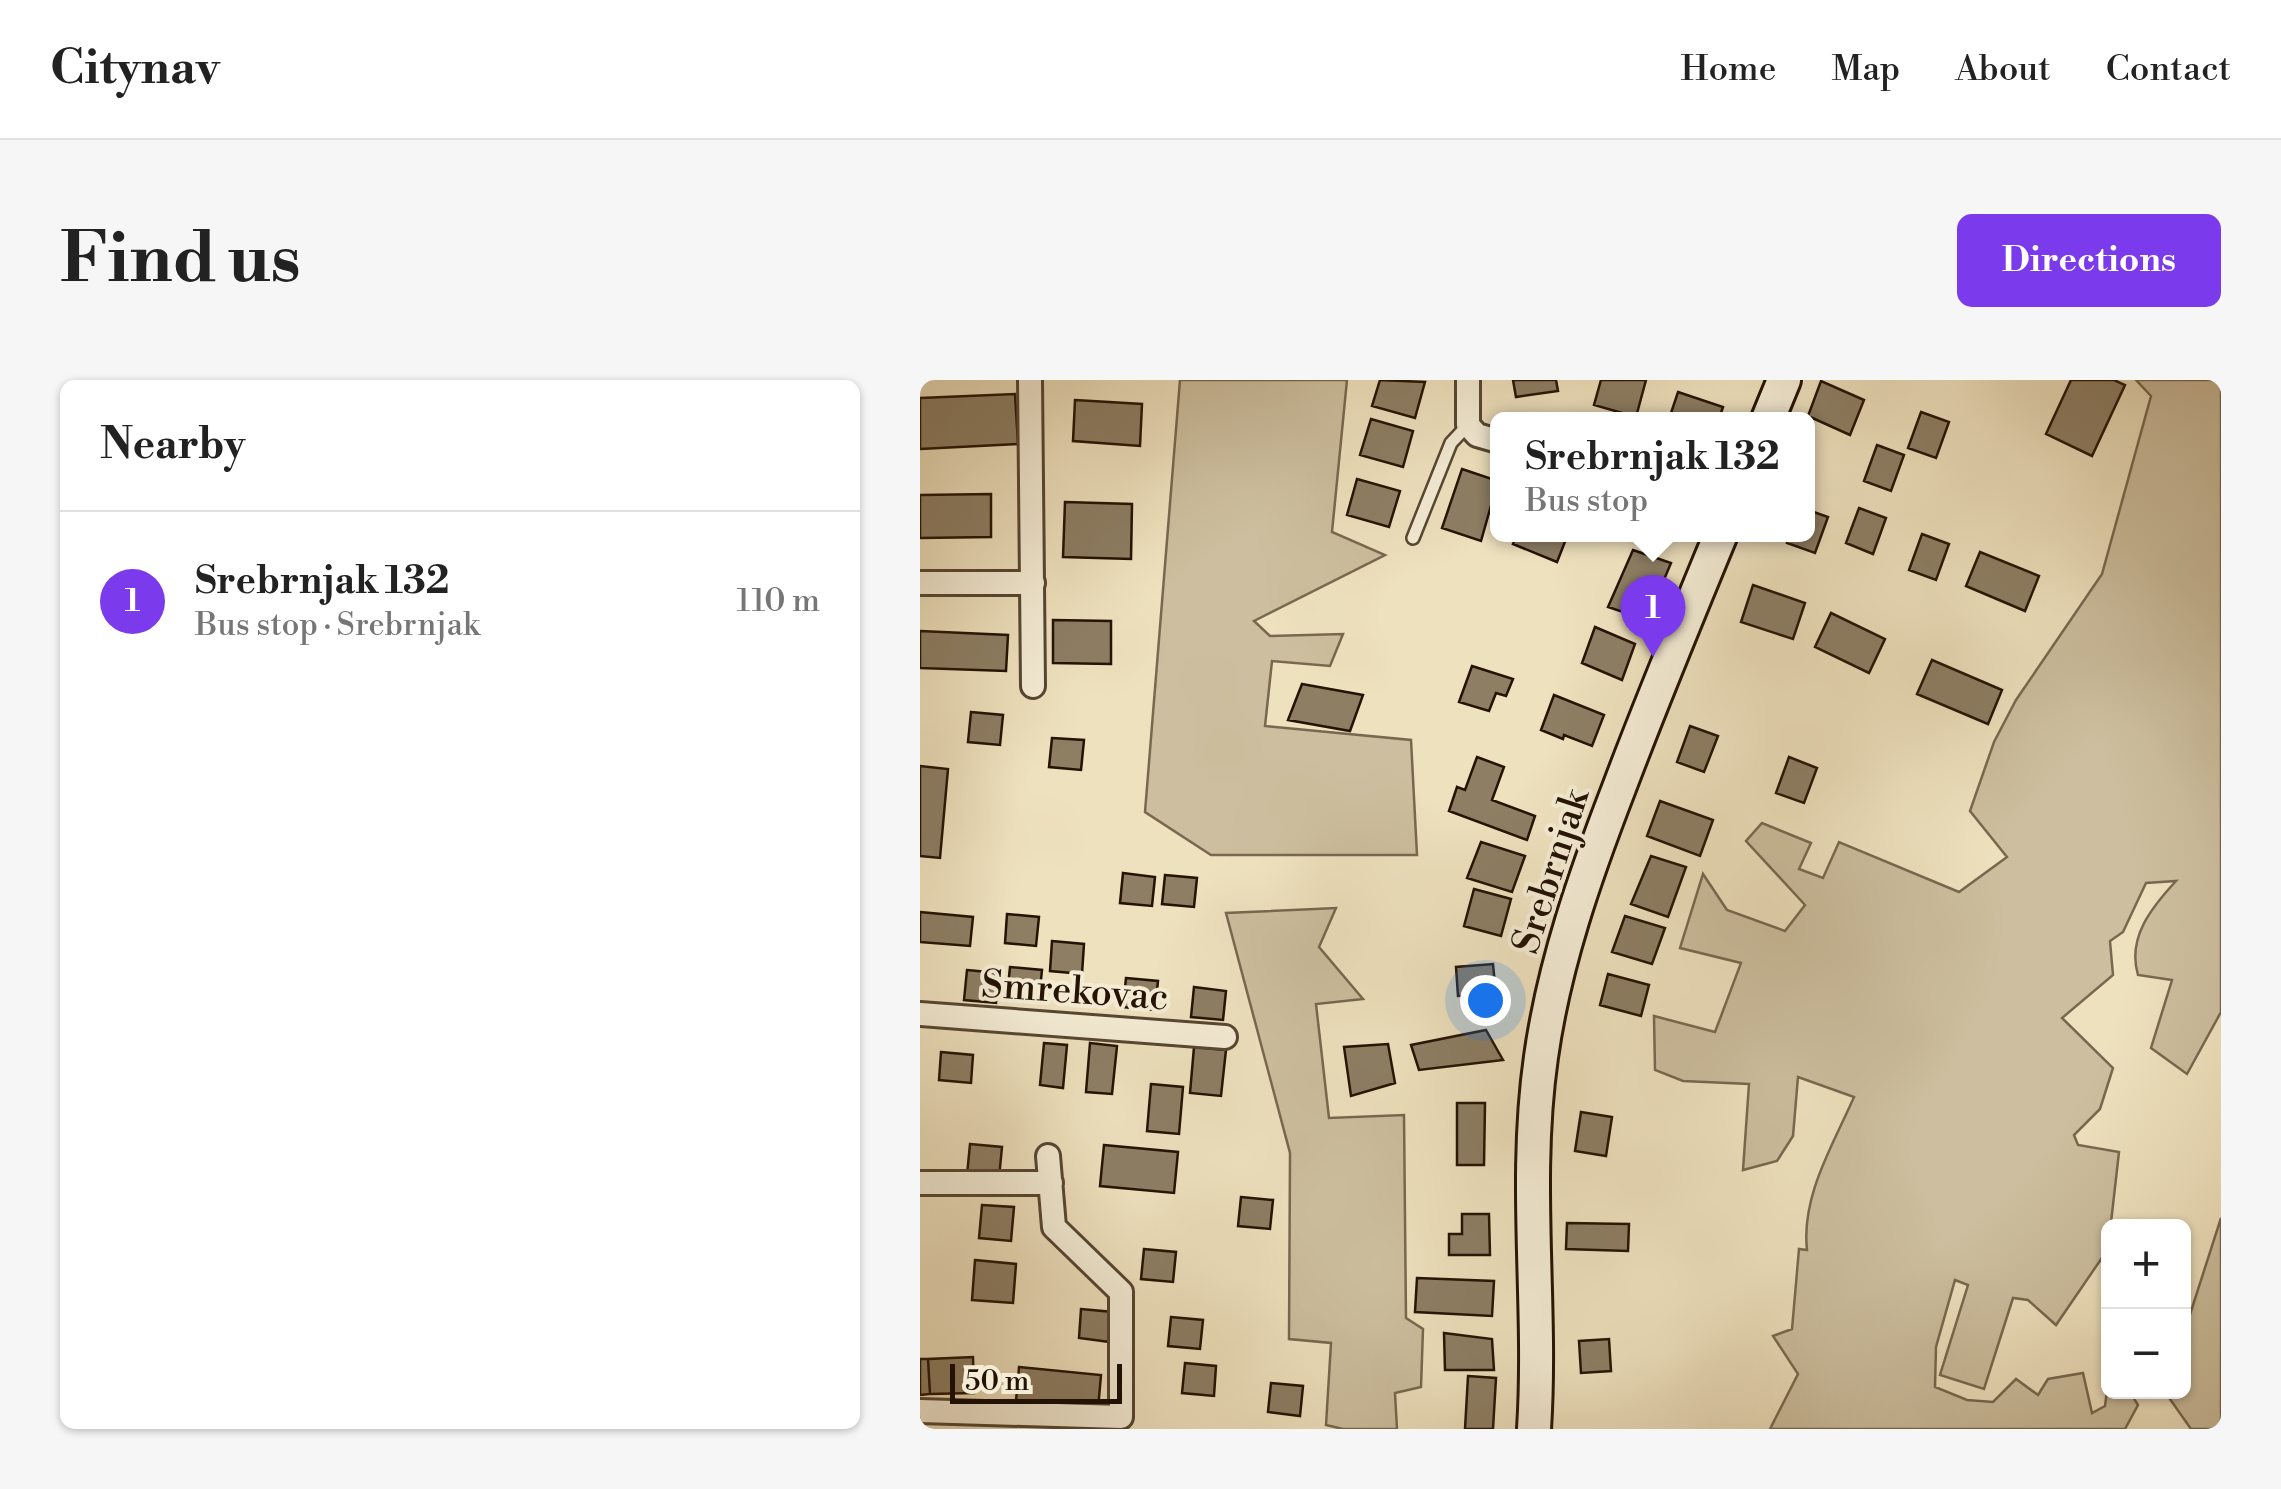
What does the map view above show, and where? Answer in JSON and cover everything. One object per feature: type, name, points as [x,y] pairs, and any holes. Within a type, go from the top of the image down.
[{"type":"main road","points":[[1771,412],[1784,380]]},
{"type":"main road","name":"Srebrnjak","points":[[1534,1429],[1530,1178],[1550,1002],[1588,869],[1718,542]]},
{"type":"street","points":[[1030,380],[1032,686]]},
{"type":"street","points":[[1468,380],[1468,425],[1477,435],[1490,439]]},
{"type":"street","points":[[920,583],[1033,583]]},
{"type":"street","name":"Smrekovac","points":[[920,1014],[1225,1036]]},
{"type":"street","points":[[920,1411],[1121,1416],[1122,1292],[1054,1227],[1048,1156]]},
{"type":"street","points":[[920,1182],[1050,1184]]},
{"type":"lane","points":[[1414,538],[1450,443],[1468,425]]},
{"type":"shaded area","points":[[1180,380],[1347,380],[1332,532],[1385,555],[1254,621],[1270,636],[1343,634],[1330,666],[1272,661],[1265,726],[1411,740],[1417,855],[1211,855],[1145,812]]},
{"type":"shaded area","points":[[2136,380],[2221,380],[2221,1012],[2187,1074],[2151,1048],[2172,980],[2138,975],[2136,948],[2150,913],[2176,881],[2146,883],[2123,932],[2110,941],[2113,975],[2062,1018],[2113,1068],[2100,1109],[2074,1135],[2078,1145],[2119,1152],[2111,1219],[2101,1219],[2101,1259],[2056,1325],[2028,1300],[2013,1298],[1984,1389],[1940,1375],[1968,1285],[1955,1280],[1936,1347],[1935,1387],[1967,1400],[1993,1402],[2016,1379],[2038,1395],[2048,1379],[2083,1373],[2092,1413],[2105,1406],[2106,1399],[2134,1399],[2138,1405],[2125,1429],[1770,1429],[1798,1374],[1773,1336],[1792,1329],[1799,1249],[1807,1250],[1806,1230],[1814,1191],[1854,1097],[1798,1077],[1793,1136],[1777,1161],[1743,1170],[1749,1084],[1683,1081],[1655,1070],[1654,1016],[1715,1032],[1741,963],[1680,948],[1703,874],[1727,910],[1785,931],[1805,905],[1746,841],[1762,823],[1811,843],[1799,869],[1823,878],[1839,842],[1959,892],[2007,857],[1970,811],[1994,742],[2016,700],[2102,574],[2151,396]]},
{"type":"shaded area","points":[[1336,908],[1319,947],[1363,999],[1316,1004],[1329,1118],[1404,1115],[1406,1318],[1423,1329],[1421,1387],[1395,1393],[1397,1429],[1343,1429],[1326,1425],[1331,1343],[1289,1339],[1290,1153],[1226,913]]},
{"type":"shaded area","points":[[2221,1218],[2221,1429],[2191,1429],[2170,1399],[2191,1399],[2191,1311]]},
{"type":"building","points":[[1380,380],[1425,382],[1415,418],[1372,406]]},
{"type":"building","points":[[1513,380],[1556,380],[1558,391],[1516,397]]},
{"type":"building","points":[[1601,380],[1646,380],[1637,412],[1618,412],[1594,405]]},
{"type":"building","points":[[2071,380],[2114,380],[2125,385],[2092,456],[2046,434]]},
{"type":"building","points":[[1821,381],[1864,400],[1850,435],[1815,419],[1815,412],[1809,412]]},
{"type":"building","points":[[1678,392],[1723,407],[1721,412],[1671,412]]},
{"type":"building","points":[[1015,394],[1018,444],[920,449],[920,398]]},
{"type":"building","points":[[1075,400],[1142,404],[1140,446],[1073,441]]},
{"type":"building","points":[[1921,412],[1949,422],[1936,458],[1908,448]]},
{"type":"building","points":[[1371,419],[1413,431],[1403,467],[1360,455]]},
{"type":"building","points":[[1877,445],[1904,455],[1891,491],[1864,481]]},
{"type":"building","points":[[1462,469],[1490,478],[1490,509],[1481,541],[1442,528]]},
{"type":"building","points":[[1357,479],[1400,491],[1389,527],[1347,515]]},
{"type":"building","points":[[991,494],[991,537],[920,538],[920,495]]},
{"type":"building","points":[[1065,502],[1132,504],[1131,559],[1063,557]]},
{"type":"building","points":[[1859,508],[1886,518],[1873,554],[1846,543]]},
{"type":"building","points":[[1815,512],[1828,517],[1815,553],[1787,543],[1815,542]]},
{"type":"building","points":[[1922,534],[1949,544],[1936,580],[1909,570]]},
{"type":"building","points":[[1514,542],[1565,542],[1557,562]]},
{"type":"building","points":[[1633,550],[1671,563],[1647,620],[1608,607]]},
{"type":"building","points":[[1980,552],[2039,576],[2025,611],[1966,586]]},
{"type":"building","points":[[1753,585],[1805,603],[1793,639],[1741,622]]},
{"type":"building","points":[[1831,613],[1885,639],[1869,673],[1815,647]]},
{"type":"building","points":[[1053,620],[1111,621],[1111,664],[1053,663]]},
{"type":"building","points":[[1595,627],[1635,644],[1622,680],[1582,663]]},
{"type":"building","points":[[920,631],[1008,635],[1006,671],[920,668]]},
{"type":"building","points":[[1932,660],[2002,690],[1988,724],[1917,694]]},
{"type":"building","points":[[1472,666],[1513,679],[1506,696],[1496,693],[1489,711],[1459,702]]},
{"type":"building","points":[[1302,684],[1363,695],[1350,731],[1288,720]]},
{"type":"building","points":[[1554,695],[1604,715],[1592,746],[1541,730]]},
{"type":"building","points":[[971,712],[1003,715],[1000,745],[968,742]]},
{"type":"building","points":[[1690,726],[1718,736],[1704,772],[1677,762]]},
{"type":"building","points":[[1052,738],[1084,740],[1081,770],[1049,767]]},
{"type":"building","points":[[1477,757],[1504,767],[1492,800],[1535,816],[1527,840],[1449,811],[1457,787],[1465,790]]},
{"type":"building","points":[[1789,757],[1817,768],[1804,803],[1776,793]]},
{"type":"building","points":[[920,766],[948,769],[940,858],[920,856]]},
{"type":"building","points":[[1660,801],[1713,820],[1700,856],[1647,836]]},
{"type":"building","points":[[1481,842],[1525,856],[1512,892],[1467,878]]},
{"type":"building","points":[[1651,856],[1686,867],[1668,917],[1631,904]]},
{"type":"building","points":[[1123,873],[1155,877],[1152,906],[1120,903]]},
{"type":"building","points":[[1165,875],[1197,878],[1194,907],[1162,904]]},
{"type":"building","points":[[1474,889],[1511,899],[1501,936],[1464,926]]},
{"type":"building","points":[[920,912],[973,917],[970,946],[920,942]]},
{"type":"building","points":[[1007,914],[1039,917],[1036,946],[1005,943]]},
{"type":"building","points":[[1625,916],[1665,928],[1652,964],[1612,952]]},
{"type":"building","points":[[1052,941],[1084,944],[1082,974],[1050,971]]},
{"type":"building","points":[[1493,964],[1496,994],[1458,996],[1456,967]]},
{"type":"building","points":[[1010,967],[1042,970],[1039,999],[1007,996]]},
{"type":"building","points":[[967,970],[998,973],[996,1003],[964,1000]]},
{"type":"building","points":[[1608,974],[1649,985],[1641,1016],[1600,1005]]},
{"type":"building","points":[[1126,978],[1158,981],[1155,1010],[1123,1007]]},
{"type":"building","points":[[1194,987],[1226,991],[1223,1020],[1191,1017]]},
{"type":"building","points":[[1486,1030],[1503,1060],[1419,1070],[1411,1045]]},
{"type":"building","points":[[1044,1043],[1067,1045],[1063,1088],[1040,1085]]},
{"type":"building","points":[[1090,1043],[1117,1046],[1112,1094],[1086,1092]]},
{"type":"building","points":[[1388,1044],[1395,1083],[1351,1096],[1344,1047]]},
{"type":"building","points":[[1194,1047],[1226,1050],[1221,1096],[1190,1093]]},
{"type":"building","points":[[941,1052],[973,1055],[971,1083],[939,1080]]},
{"type":"building","points":[[1151,1084],[1183,1087],[1179,1134],[1147,1131]]},
{"type":"building","points":[[1457,1103],[1485,1103],[1484,1165],[1457,1165]]},
{"type":"building","points":[[1581,1112],[1612,1117],[1606,1156],[1575,1151]]},
{"type":"building","points":[[970,1144],[1002,1147],[999,1178],[967,1175]]},
{"type":"building","points":[[1104,1145],[1178,1152],[1174,1193],[1100,1186]]},
{"type":"building","points":[[1241,1197],[1273,1200],[1270,1229],[1238,1226]]},
{"type":"building","points":[[982,1205],[1014,1207],[1011,1241],[979,1238]]},
{"type":"building","points":[[1462,1214],[1489,1214],[1490,1255],[1449,1255],[1449,1234],[1462,1234]]},
{"type":"building","points":[[1567,1223],[1629,1224],[1628,1251],[1566,1249]]},
{"type":"building","points":[[1144,1249],[1176,1252],[1173,1282],[1141,1279]]},
{"type":"building","points":[[975,1260],[1016,1264],[1013,1303],[972,1300]]},
{"type":"building","points":[[1417,1278],[1494,1281],[1492,1316],[1415,1312]]},
{"type":"building","points":[[1081,1309],[1113,1312],[1110,1342],[1079,1338]]},
{"type":"building","points":[[1171,1317],[1203,1320],[1200,1349],[1168,1346]]},
{"type":"building","points":[[1444,1333],[1492,1339],[1494,1370],[1445,1370]]},
{"type":"building","points":[[1609,1339],[1611,1371],[1581,1373],[1579,1341]]},
{"type":"building","points":[[973,1357],[974,1393],[930,1394],[928,1359]]},
{"type":"building","points":[[920,1359],[928,1359],[930,1394],[920,1395]]},
{"type":"building","points":[[1185,1363],[1216,1366],[1214,1396],[1182,1393]]},
{"type":"building","points":[[1019,1367],[1101,1375],[1098,1409],[1016,1401]]},
{"type":"building","points":[[1468,1376],[1496,1378],[1493,1429],[1465,1429]]},
{"type":"building","points":[[1271,1383],[1303,1386],[1300,1416],[1268,1412]]},
{"type":"place","name":"Srebrnjak 132","points":[[1653,657]]}]
